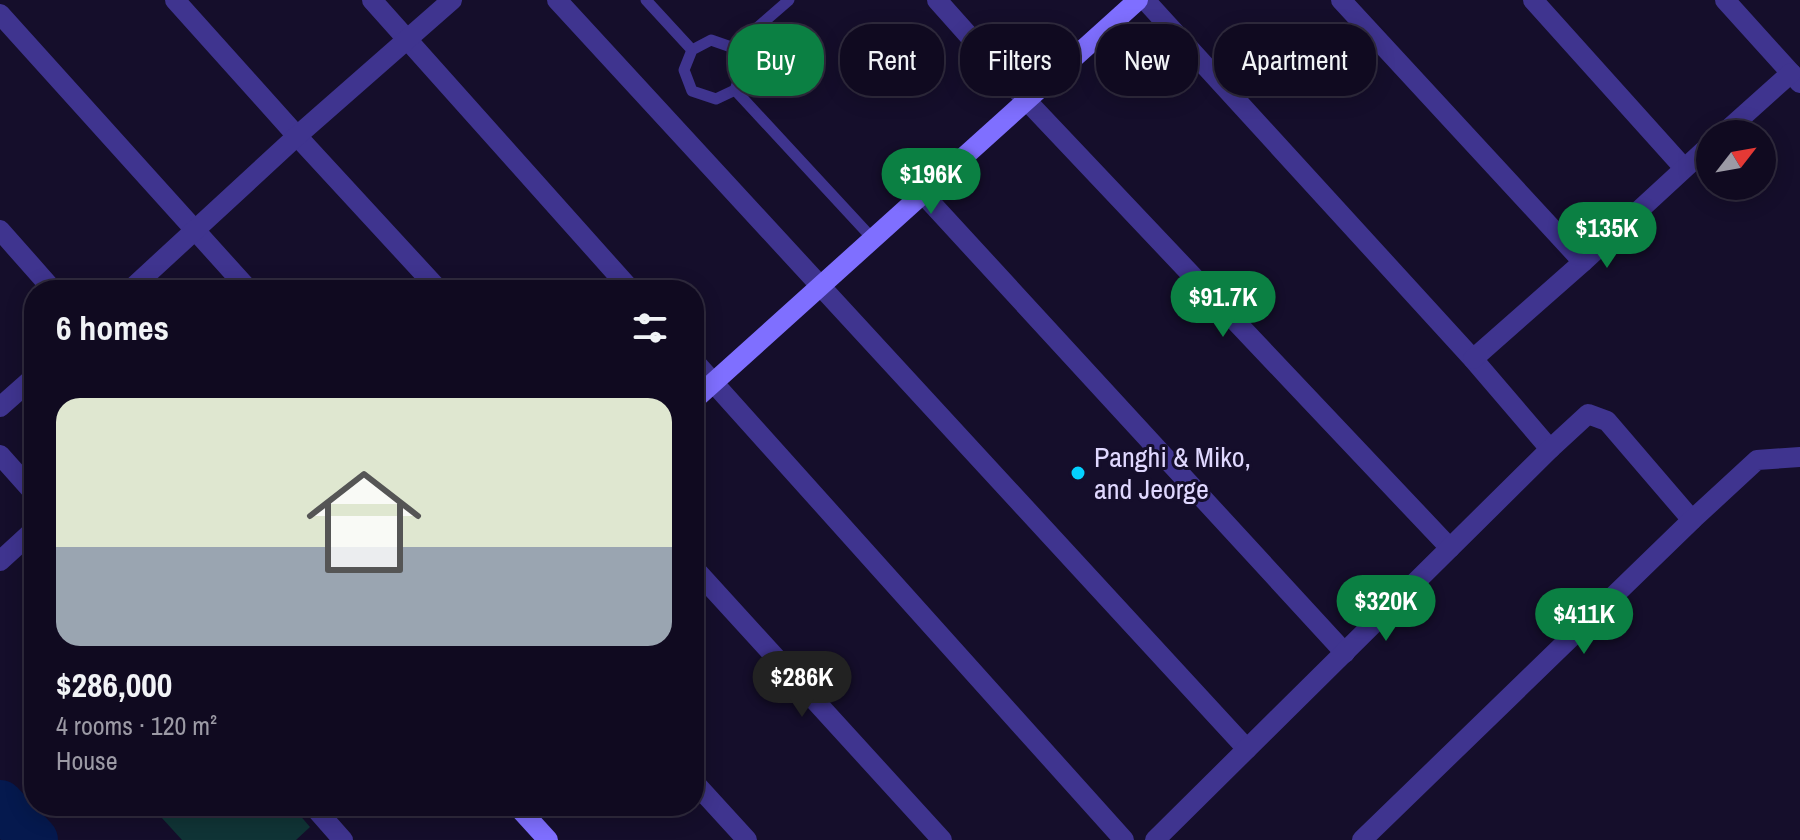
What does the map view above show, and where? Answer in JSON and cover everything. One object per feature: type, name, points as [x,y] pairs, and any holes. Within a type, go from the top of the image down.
[{"type":"street","points":[[175,0],[430,280]]},
{"type":"street","points":[[372,0],[622,280]]},
{"type":"street","points":[[141,280],[297,136],[452,0]]},
{"type":"street","points":[[557,0],[1247,749]]},
{"type":"street","points":[[937,0],[1027,101],[1450,548]]},
{"type":"street","points":[[704,391],[1138,0]]},
{"type":"street","points":[[1145,0],[1473,359],[1550,449]]},
{"type":"street","points":[[1341,0],[1583,262]]},
{"type":"street","points":[[1533,0],[1684,168]]},
{"type":"street","points":[[1725,0],[1796,78],[1741,120]]},
{"type":"street","points":[[0,14],[240,280]]},
{"type":"street","points":[[1473,359],[1696,157]]},
{"type":"street","points":[[923,194],[1345,653]]},
{"type":"street","points":[[0,230],[44,280]]},
{"type":"street","points":[[704,373],[1124,840]]},
{"type":"street","points":[[0,407],[24,386]]},
{"type":"street","points":[[1155,840],[1588,414],[1607,421],[1692,520]]},
{"type":"street","points":[[0,455],[24,482]]},
{"type":"street","points":[[1362,840],[1757,460],[1800,457]]},
{"type":"street","points":[[0,561],[24,539]]},
{"type":"street","points":[[704,579],[942,840]]},
{"type":"street","points":[[704,793],[747,840]]},
{"type":"street","points":[[319,816],[332,836]]},
{"type":"street","points":[[526,816],[548,840]]},
{"type":"lane","points":[[646,0],[692,50]]},
{"type":"lane","points":[[762,24],[789,0]]},
{"type":"lane","points":[[728,46],[711,40],[692,50],[684,70],[692,91],[716,99],[728,93]]},
{"type":"lane","points":[[741,96],[872,238]]},
{"type":"green space","points":[[160,816],[301,816],[310,827],[296,840],[182,840]]},
{"type":"waterway","points":[[0,804],[34,840]]},
{"type":"place","name":"Panghi & Miko, and Jeorge","points":[[1078,473]]}]
